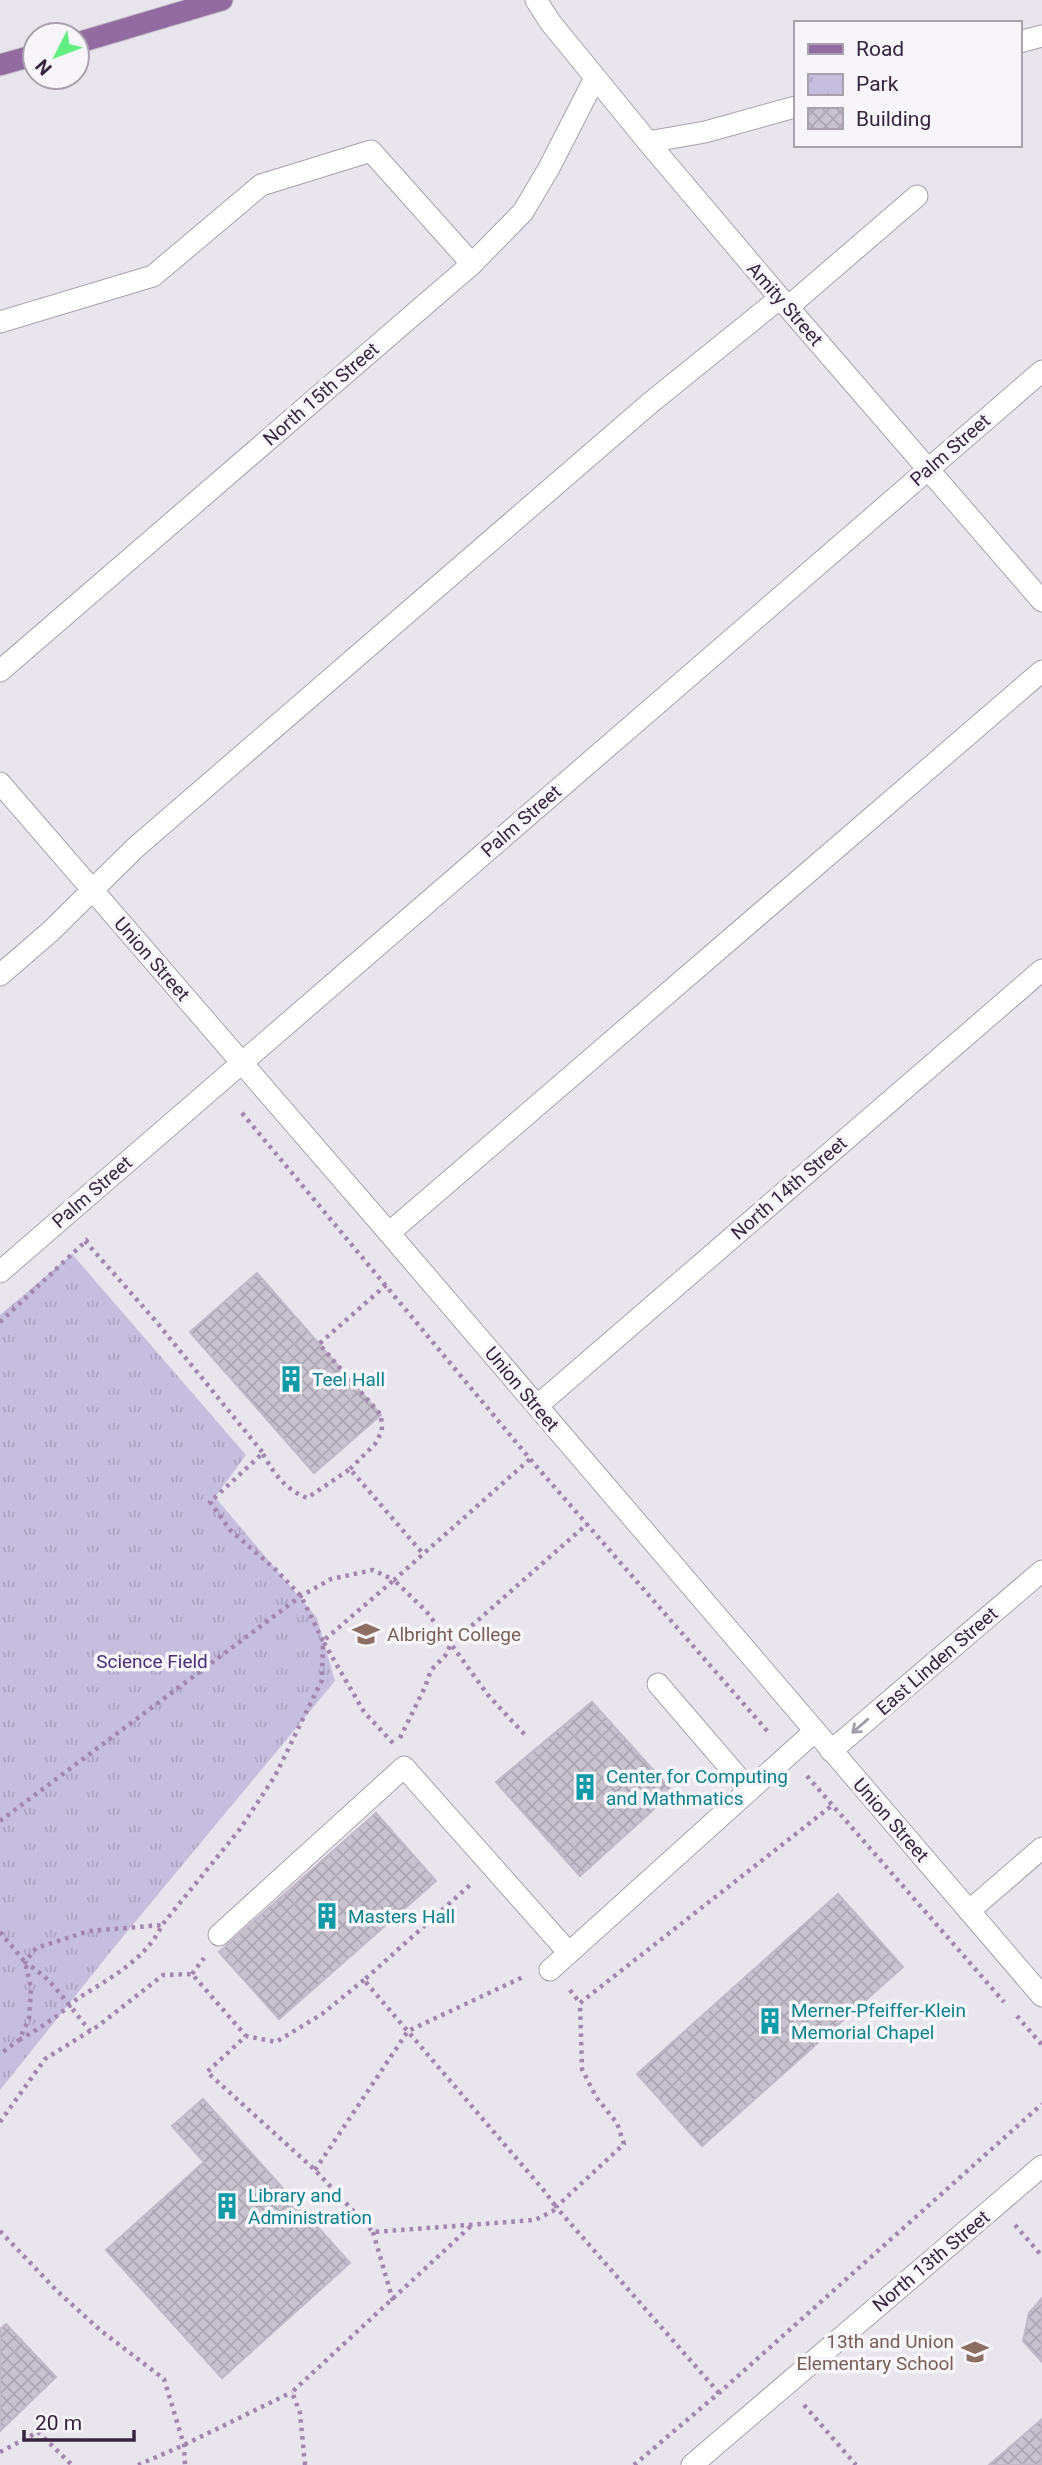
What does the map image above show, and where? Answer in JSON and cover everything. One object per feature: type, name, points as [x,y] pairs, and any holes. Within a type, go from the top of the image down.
[{"type":"main road","points":[[91,39],[222,0]]},
{"type":"main road","points":[[0,65],[21,59]]},
{"type":"street","name":"Amity Street","points":[[536,0],[550,22],[648,142],[1042,601]]},
{"type":"street","points":[[1021,42],[1042,36]]},
{"type":"street","name":"North 15th Street","points":[[0,671],[472,264],[523,212],[550,168],[595,78]]},
{"type":"street","points":[[648,142],[705,132],[794,107]]},
{"type":"street","points":[[0,322],[153,276],[261,185],[371,151],[472,264]]},
{"type":"street","points":[[0,975],[51,931],[135,848],[628,422],[784,303],[917,196]]},
{"type":"street","name":"Palm Street","points":[[0,1272],[1042,371]]},
{"type":"street","points":[[389,1233],[1042,671]]},
{"type":"street","name":"Union Street","points":[[0,783],[1042,1996]]},
{"type":"street","name":"North 14th Street","points":[[537,1406],[1042,970]]},
{"type":"street","name":"East Linden Street","points":[[831,1751],[1042,1571]]},
{"type":"street","points":[[658,1684],[749,1790]]},
{"type":"street","points":[[550,1970],[815,1731]]},
{"type":"street","points":[[219,1935],[404,1767],[569,1953]]},
{"type":"street","points":[[969,1911],[1042,1848]]},
{"type":"street","name":"North 13th Street","points":[[692,2465],[1042,2166]]},
{"type":"path","points":[[234,1103],[530,1459],[1006,2003]]},
{"type":"path","points":[[63,1217],[153,1319],[263,1454],[273,1473],[293,1492],[307,1498],[350,1469],[374,1444],[382,1431],[381,1415],[319,1344],[386,1285]]},
{"type":"path","points":[[0,1322],[95,1232]]},
{"type":"path","points":[[0,2054],[54,2020],[69,2006],[133,1963],[240,1829],[275,1776],[322,1680],[323,1641],[301,1596],[230,1530],[210,1502],[263,1454]]},
{"type":"path","points":[[323,1641],[424,1555],[530,1459]]},
{"type":"path","points":[[350,1469],[424,1555]]},
{"type":"path","points":[[396,1745],[431,1670],[451,1644],[587,1524]]},
{"type":"path","points":[[0,1821],[301,1596],[331,1578],[373,1570],[394,1580],[426,1611],[488,1695],[526,1736]]},
{"type":"path","points":[[580,2003],[843,1796]]},
{"type":"path","points":[[0,2122],[46,2059],[90,2031],[163,1975],[192,1974],[246,2036],[276,2042],[322,2014],[477,1879]]},
{"type":"path","points":[[25,1962],[36,1948],[79,1934],[162,1925]]},
{"type":"path","points":[[0,1932],[25,1962],[50,1981],[90,2031]]},
{"type":"path","points":[[19,2040],[29,2019],[31,1988],[25,1962]]},
{"type":"path","points":[[315,2170],[408,2031],[547,1967],[550,1970],[580,2003],[582,2069],[596,2097],[617,2123],[624,2144],[553,2211],[535,2220],[373,2232]]},
{"type":"path","points":[[363,1980],[719,2393]]},
{"type":"path","points":[[1015,2014],[1042,2045]]},
{"type":"path","points":[[246,2036],[207,2072],[315,2170],[373,2232],[393,2301]]},
{"type":"path","points":[[634,2465],[719,2393],[1042,2104]]},
{"type":"path","points":[[997,2204],[1042,2256]]},
{"type":"path","points":[[138,2465],[292,2392],[473,2224]]},
{"type":"path","points":[[0,2231],[57,2291],[100,2330],[163,2379],[184,2445],[185,2465]]},
{"type":"path","points":[[786,2385],[856,2465]]},
{"type":"path","points":[[292,2392],[300,2413],[305,2465]]},
{"type":"path","points":[[0,2452],[38,2432],[72,2465]]},
{"type":"green space","name":"Science Field","points":[[72,1254],[246,1455],[215,1497],[317,1618],[335,1681],[116,1945],[0,2090],[0,1315]]},
{"type":"building","name":"Teel Hall","points":[[257,1273],[381,1415],[314,1473],[190,1332]]},
{"type":"building","name":"Center for Computing and Mathmatics","points":[[592,1702],[673,1792],[580,1876],[496,1782]]},
{"type":"building","name":"Masters Hall","points":[[376,1813],[436,1881],[279,2019],[219,1952]]},
{"type":"building","name":"Merner-Pfeiffer-Klein Memorial Chapel","points":[[838,1894],[903,1967],[702,2146],[637,2074]]},
{"type":"building","name":"Library and Administration","points":[[203,2099],[350,2263],[222,2378],[106,2250],[204,2162],[172,2126]]},
{"type":"building","points":[[1042,2298],[1042,2362],[1023,2341],[1029,2313]]},
{"type":"building","points":[[6,2324],[56,2377],[0,2431],[0,2329]]},
{"type":"building","points":[[1042,2419],[1042,2465],[989,2465]]},
{"type":"place","name":"Teel Hall","points":[[291,1379]]},
{"type":"place","name":"Albright College","points":[[366,1634]]},
{"type":"place","name":"Center for Computing and Mathmatics","points":[[585,1787]]},
{"type":"place","name":"Masters Hall","points":[[327,1916]]},
{"type":"place","name":"Merner-Pfeiffer-Klein Memorial Chapel","points":[[770,2021]]},
{"type":"place","name":"Library and Administration","points":[[227,2206]]},
{"type":"place","name":"13th and Union Elementary School","points":[[975,2352]]}]
